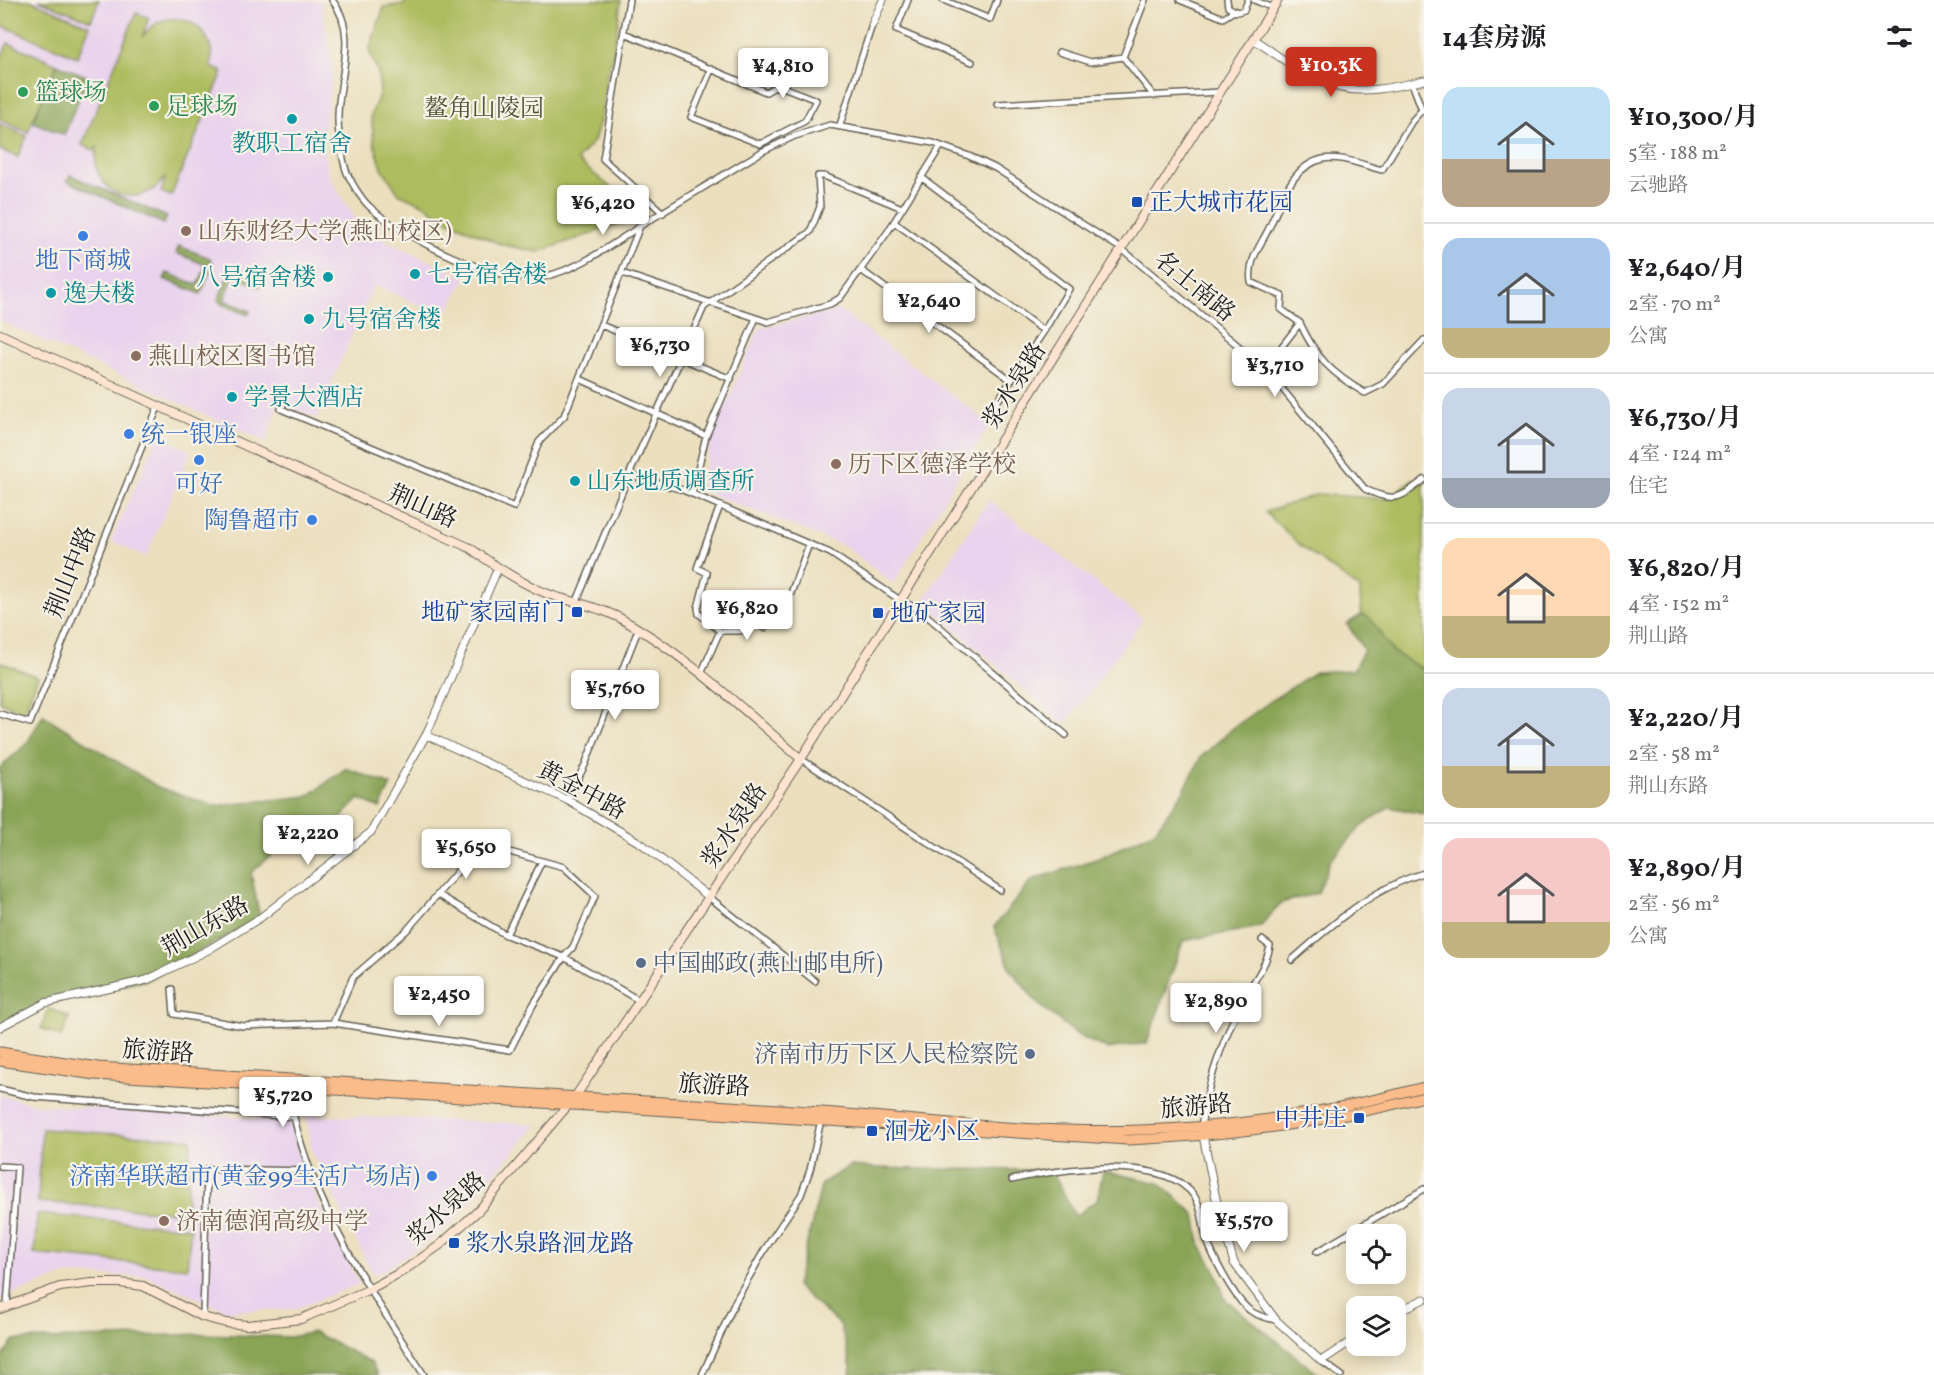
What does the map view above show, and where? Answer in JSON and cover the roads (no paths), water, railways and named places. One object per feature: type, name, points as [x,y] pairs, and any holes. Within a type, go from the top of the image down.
[{"type":"main road","name":"浆水泉路","points":[[4,1308],[60,1287],[92,1283],[120,1283],[143,1286],[203,1317],[247,1325],[301,1319],[370,1289],[403,1271],[440,1245],[479,1210],[575,1097],[801,759],[1278,0]]},
{"type":"main road","name":"荆山路","points":[[0,334],[470,548],[498,568],[556,596],[595,606],[650,636],[801,759]]},
{"type":"main road","name":"旅游路","points":[[0,1052],[98,1067],[822,1111],[1027,1128],[1138,1130],[1201,1126],[1370,1102],[1424,1087]]},
{"type":"main road","name":"旅游路","points":[[0,1061],[95,1075],[1128,1140],[1202,1137],[1372,1111],[1424,1097]]},
{"type":"street","points":[[332,0],[344,28],[346,66],[338,119],[347,173],[368,206],[399,231],[479,267],[510,277],[541,278],[580,266],[640,226],[763,151],[816,128],[840,125],[872,25],[883,0]]},
{"type":"street","points":[[629,0],[603,159],[663,213]]},
{"type":"street","points":[[908,0],[897,30],[972,62]]},
{"type":"street","points":[[943,0],[990,19],[997,0]]},
{"type":"street","points":[[1123,57],[1145,0]]},
{"type":"street","points":[[1180,0],[1223,18],[1234,11],[1244,10],[1248,0]]},
{"type":"street","points":[[1227,0],[1228,7],[1234,11]]},
{"type":"street","points":[[1254,0],[1273,8]]},
{"type":"street","points":[[624,33],[711,69],[766,92],[778,85],[816,100],[805,121],[760,144],[691,117],[711,69]]},
{"type":"street","points":[[1253,39],[1333,86],[1356,89],[1381,88],[1424,80]]},
{"type":"street","points":[[1059,52],[1091,62],[1123,57]]},
{"type":"street","points":[[1123,57],[1154,96]]},
{"type":"street","points":[[1412,83],[1422,110],[1412,121],[1382,170],[1326,158],[1312,163],[1292,181],[1249,269],[1251,282],[1282,296],[1281,309],[1300,323],[1314,353],[1349,384],[1365,393],[1383,384],[1424,340]]},
{"type":"street","points":[[997,104],[1220,92]]},
{"type":"street","name":"名士南路","points":[[840,125],[941,146],[995,168],[1123,250],[1265,369],[1365,489],[1386,500],[1403,496],[1424,480]]},
{"type":"street","points":[[622,273],[713,301],[768,322],[830,304],[840,298],[861,270],[941,146]]},
{"type":"street","points":[[577,601],[629,475],[704,307],[810,232],[820,207],[818,176],[824,176],[902,208]]},
{"type":"street","points":[[921,177],[1069,289],[993,408]]},
{"type":"street","points":[[894,222],[1044,331]]},
{"type":"street","points":[[283,405],[281,409],[514,507],[539,442],[564,416],[640,226]]},
{"type":"street","points":[[861,270],[1011,380]]},
{"type":"street","points":[[692,494],[706,436],[756,318]]},
{"type":"street","points":[[1265,369],[1300,323]]},
{"type":"street","points":[[600,325],[731,380]]},
{"type":"street","points":[[580,379],[706,436]]},
{"type":"street","name":"荆山中路","points":[[0,714],[30,723],[158,407]]},
{"type":"street","points":[[629,475],[692,494],[830,553],[900,600],[920,610],[1066,735]]},
{"type":"street","points":[[720,506],[696,568],[707,573],[698,608],[699,614],[720,631],[740,631],[754,623],[764,628],[775,601],[787,604],[810,544]]},
{"type":"street","name":"荆山东路","points":[[0,1027],[45,1003],[147,980],[208,950],[260,918],[371,832],[426,735],[498,568]]},
{"type":"street","points":[[567,800],[585,765],[638,630]]},
{"type":"street","points":[[700,675],[720,631]]},
{"type":"street","name":"黄金中路","points":[[426,735],[567,800],[642,844],[709,897]]},
{"type":"street","points":[[801,759],[1000,890]]},
{"type":"street","points":[[172,989],[174,1014],[243,1026],[333,1023],[510,1050],[533,1005],[573,947],[595,896],[564,867],[481,844],[407,930],[353,977],[333,1023]]},
{"type":"street","points":[[507,935],[542,861]]},
{"type":"street","points":[[1292,960],[1338,918],[1406,878],[1424,873]]},
{"type":"street","points":[[438,895],[507,935],[564,957],[640,1001]]},
{"type":"street","points":[[709,897],[815,981]]},
{"type":"street","points":[[1262,940],[1270,946],[1268,959],[1241,1004],[1206,1091],[1201,1126],[1202,1137],[1234,1263],[1276,1320],[1321,1361],[1341,1375]]},
{"type":"street","points":[[0,1089],[34,1097],[294,1117],[309,1171],[332,1222],[370,1289],[424,1375]]},
{"type":"street","points":[[702,1375],[736,1300],[765,1249],[801,1195],[810,1170],[822,1111]]},
{"type":"street","points":[[0,1166],[17,1167],[4,1308]]},
{"type":"street","points":[[1012,1180],[1033,1175],[1117,1168],[1158,1173],[1172,1179],[1184,1186],[1195,1197],[1203,1214],[1206,1236],[1236,1294],[1247,1309],[1276,1320]]},
{"type":"street","points":[[203,1317],[207,1169],[309,1171]]},
{"type":"street","points":[[1317,1252],[1424,1189]]},
{"type":"street","points":[[1406,1308],[1424,1299]]},
{"type":"street","points":[[1321,1361],[1346,1345]]},
{"type":"place","name":"篮球场","points":[[23,92]]},
{"type":"place","name":"足球场","points":[[154,106]]},
{"type":"place","name":"教职工宿舍","points":[[292,119]]},
{"type":"place","name":"正大城市花园","points":[[1137,202]]},
{"type":"place","name":"山东财经大学(燕山校区)","points":[[186,231]]},
{"type":"place","name":"地下商城","points":[[83,236]]},
{"type":"place","name":"七号宿舍楼","points":[[415,274]]},
{"type":"place","name":"八号宿舍楼","points":[[328,277]]},
{"type":"place","name":"逸夫楼","points":[[51,293]]},
{"type":"place","name":"九号宿舍楼","points":[[309,319]]},
{"type":"place","name":"燕山校区图书馆","points":[[136,356]]},
{"type":"place","name":"学景大酒店","points":[[232,397]]},
{"type":"place","name":"统一银座","points":[[129,434]]},
{"type":"place","name":"可好","points":[[199,460]]},
{"type":"place","name":"历下区德泽学校","points":[[836,464]]},
{"type":"place","name":"山东地质调查所","points":[[575,481]]},
{"type":"place","name":"陶鲁超市","points":[[312,520]]},
{"type":"place","name":"地矿家园南门","points":[[577,612]]},
{"type":"place","name":"地矿家园","points":[[878,613]]},
{"type":"place","name":"中国邮政(燕山邮电所)","points":[[641,963]]},
{"type":"place","name":"济南市历下区人民检察院","points":[[1030,1054]]},
{"type":"place","name":"中井庄","points":[[1359,1118]]},
{"type":"place","name":"洄龙小区","points":[[872,1131]]},
{"type":"place","name":"济南华联超市(黄金99生活广场店)","points":[[432,1176]]},
{"type":"place","name":"济南德润高级中学","points":[[164,1221]]},
{"type":"place","name":"浆水泉路洄龙路","points":[[454,1243]]},
{"type":"park label","name":"鳌角山陵园","points":[[484,108]]}]
